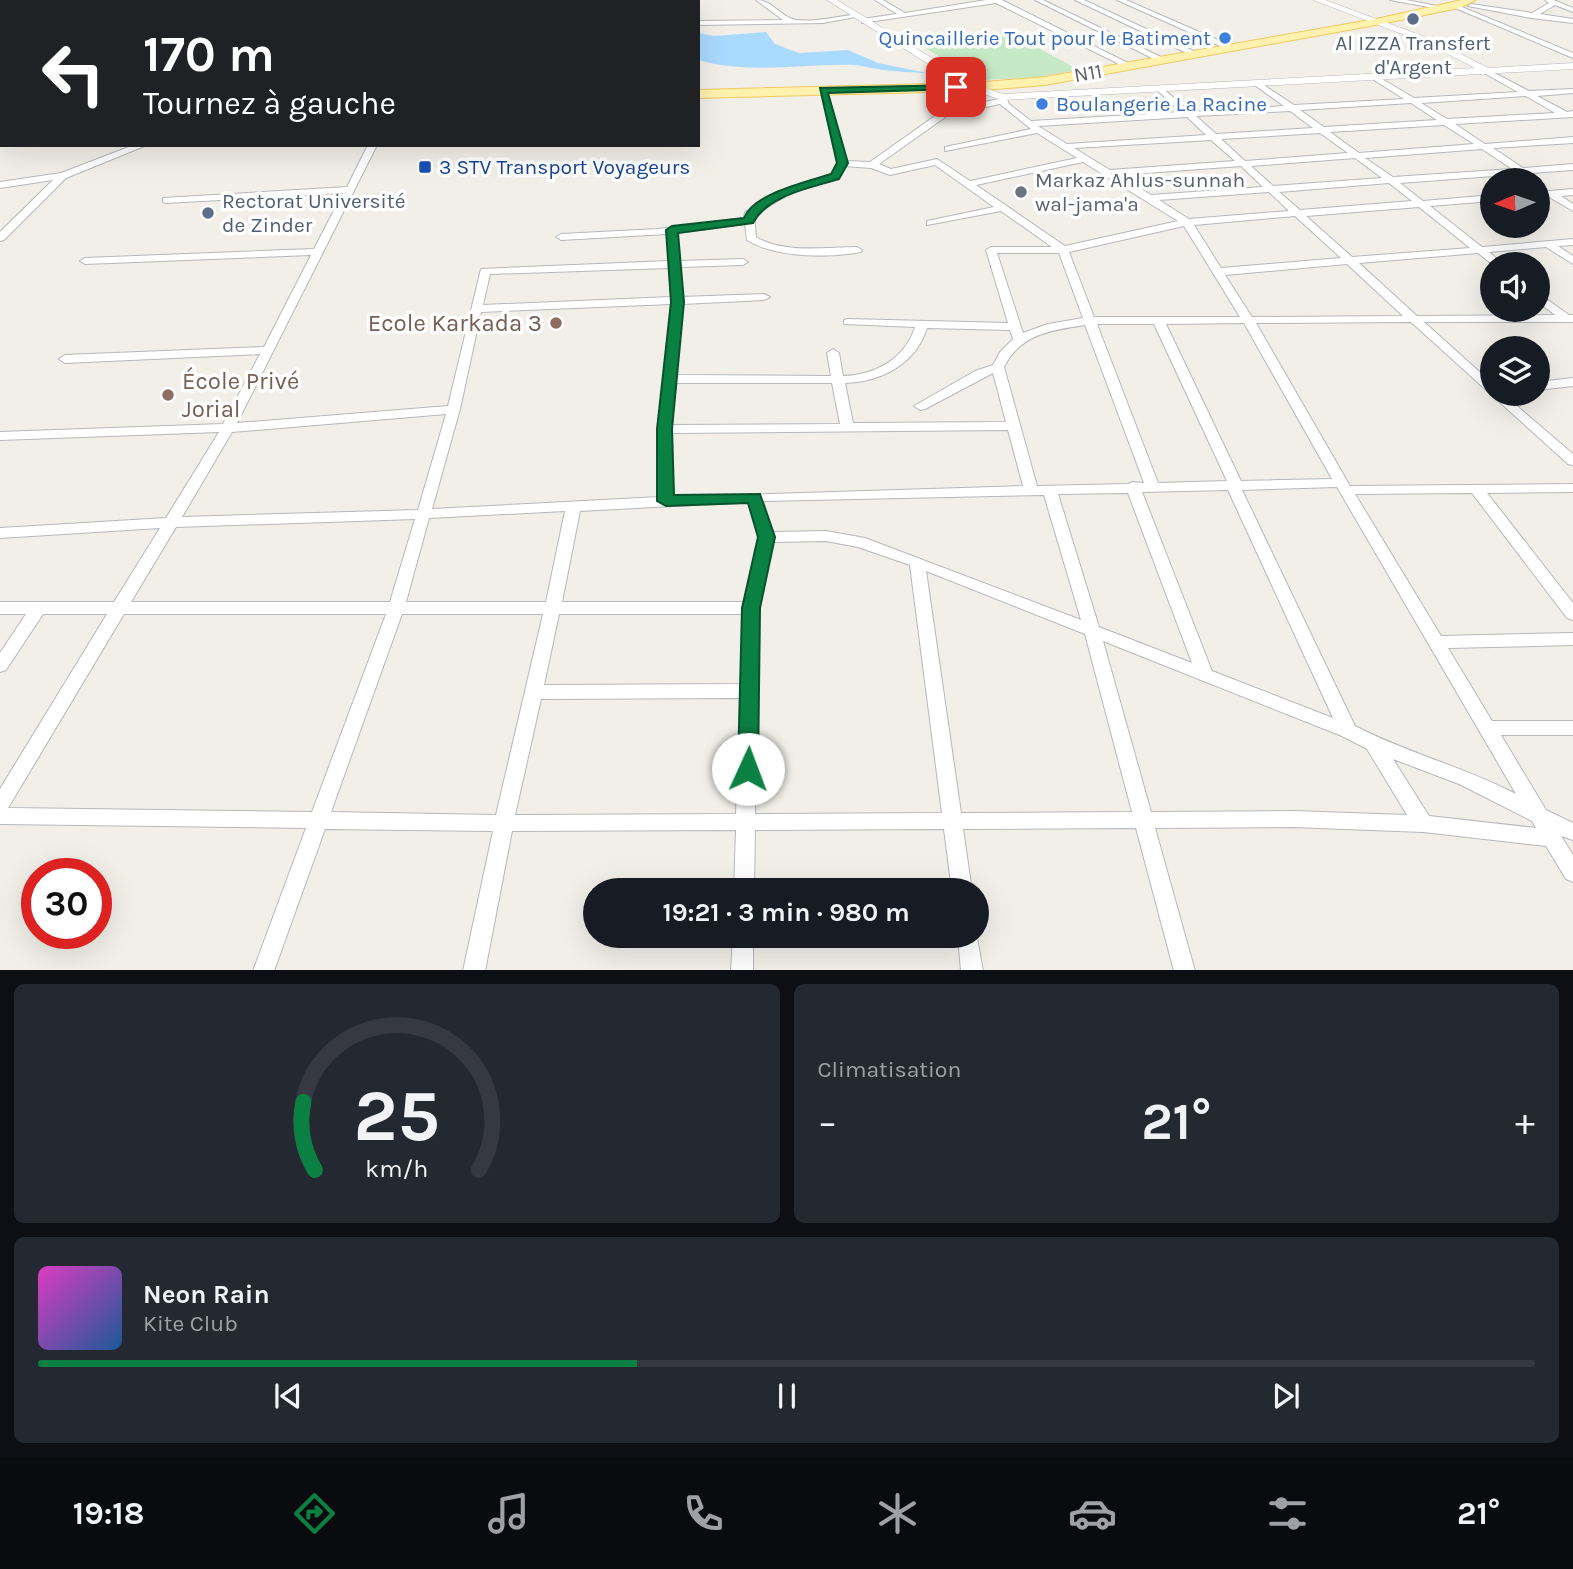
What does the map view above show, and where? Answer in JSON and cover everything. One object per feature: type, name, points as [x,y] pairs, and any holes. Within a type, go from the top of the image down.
[{"type":"main road","name":"N11","points":[[700,94],[972,87],[1045,81],[1458,5]]},
{"type":"street","points":[[759,0],[790,22]]},
{"type":"street","points":[[831,0],[972,87],[1002,99],[1029,124],[1188,222],[1248,320],[1538,818],[1573,873]]},
{"type":"street","points":[[878,0],[904,15]]},
{"type":"street","points":[[955,0],[965,5]]},
{"type":"street","points":[[700,23],[861,19],[997,0],[1130,66]]},
{"type":"street","points":[[1038,0],[1163,60]]},
{"type":"street","points":[[1078,0],[1196,54]]},
{"type":"street","points":[[1120,0],[1232,48]]},
{"type":"street","points":[[1317,0],[1432,42],[1570,116]]},
{"type":"street","points":[[1393,0],[1458,5],[1573,21]]},
{"type":"street","points":[[1531,16],[1551,1],[1573,10]]},
{"type":"street","points":[[925,5],[934,10]]},
{"type":"street","points":[[1458,5],[1573,56]]},
{"type":"street","points":[[1055,30],[1150,13]]},
{"type":"street","points":[[700,14],[711,23]]},
{"type":"street","points":[[873,165],[945,113],[1002,99],[1573,66]]},
{"type":"street","points":[[1377,78],[1516,168]]},
{"type":"street","points":[[1259,84],[1483,252]]},
{"type":"street","points":[[823,90],[842,163],[835,176],[779,195],[753,210],[748,221],[751,238],[762,245],[790,249],[856,250]]},
{"type":"street","points":[[1162,90],[1480,379]]},
{"type":"street","points":[[1029,124],[1573,91]]},
{"type":"street","points":[[1067,146],[1570,116]]},
{"type":"street","points":[[948,149],[1040,130]]},
{"type":"street","points":[[1111,173],[1573,140]]},
{"type":"street","points":[[0,185],[63,176],[139,147]]},
{"type":"street","points":[[0,805],[228,428],[372,147]]},
{"type":"street","points":[[969,184],[1087,158]]},
{"type":"street","points":[[842,163],[873,165],[890,172],[937,162],[1063,250],[1152,486]]},
{"type":"street","points":[[1550,169],[1573,167]]},
{"type":"street","points":[[1152,198],[1480,175]]},
{"type":"street","points":[[0,238],[63,176]]},
{"type":"street","points":[[166,200],[351,190]]},
{"type":"street","points":[[1550,190],[1573,208]]},
{"type":"street","points":[[1550,194],[1573,192]]},
{"type":"street","points":[[1017,333],[991,250],[1063,250],[1188,222],[1480,199]]},
{"type":"street","points":[[932,223],[1002,208]]},
{"type":"street","points":[[561,237],[672,230],[748,221]]},
{"type":"street","points":[[666,501],[665,429],[677,302],[672,230]]},
{"type":"street","points":[[1218,272],[1573,242]]},
{"type":"street","points":[[1548,244],[1573,261]]},
{"type":"street","points":[[85,261],[318,252]]},
{"type":"street","points":[[264,970],[396,608],[454,409],[485,271],[743,262]]},
{"type":"street","points":[[476,309],[764,297]]},
{"type":"street","points":[[1550,305],[1571,320]]},
{"type":"street","points":[[848,322],[1017,333],[1088,321],[1342,318],[1571,320]]},
{"type":"street","points":[[1159,322],[1348,731]]},
{"type":"street","points":[[669,379],[863,379],[901,360],[917,341],[922,325]]},
{"type":"street","points":[[1017,333],[1002,354],[998,367],[1013,426],[1040,490],[1091,628],[1185,970]]},
{"type":"street","points":[[65,359],[267,350]]},
{"type":"street","points":[[833,353],[847,428]]},
{"type":"street","points":[[920,406],[998,367]]},
{"type":"street","points":[[1550,385],[1573,382]]},
{"type":"street","points":[[1512,406],[1567,449],[1573,461]]},
{"type":"street","points":[[0,436],[228,428],[454,409]]},
{"type":"street","points":[[665,429],[1013,426]]},
{"type":"street","points":[[0,534],[173,522],[424,514],[754,497],[1234,484],[1476,489],[1573,488]]},
{"type":"street","points":[[1133,486],[1206,677]]},
{"type":"street","points":[[1476,489],[1573,614]]},
{"type":"street","points":[[745,878],[751,608],[767,537],[754,497]]},
{"type":"street","points":[[474,970],[573,505]]},
{"type":"street","points":[[767,537],[826,536],[860,542],[916,562],[1091,628],[1206,677],[1348,731],[1375,746],[1480,785],[1538,818],[1573,832]]},
{"type":"street","points":[[916,562],[960,878]]},
{"type":"street","points":[[0,666],[39,607]]},
{"type":"street","points":[[0,608],[751,608]]},
{"type":"street","points":[[1434,642],[1573,639]]},
{"type":"street","points":[[535,692],[750,691]]},
{"type":"street","points":[[1486,728],[1573,728]]},
{"type":"street","points":[[1375,746],[1423,824]]},
{"type":"street","points":[[0,816],[320,818],[504,823],[1293,819],[1423,824],[1552,838]]},
{"type":"street","points":[[742,970],[743,948]]},
{"type":"street","points":[[969,948],[972,970]]},
{"type":"green space","points":[[1008,32],[1079,70],[1031,78],[978,80],[922,46]]},
{"type":"water","points":[[766,32],[775,44],[799,53],[848,50],[878,63],[932,74],[856,65],[757,68],[700,60],[700,33],[714,36]]},
{"type":"place","name":"Al IZZA Transfert d'Argent","points":[[1413,19]]},
{"type":"place","name":"Quincaillerie Tout pour le Batiment","points":[[1225,38]]},
{"type":"place","name":"Boulangerie La Racine","points":[[1042,104]]},
{"type":"place","name":"3 STV Transport Voyageurs","points":[[425,167]]},
{"type":"place","name":"Markaz Ahlus-sunnah wal-jama'a","points":[[1021,192]]},
{"type":"place","name":"Rectorat Université de Zinder","points":[[208,213]]},
{"type":"place","name":"Ecole Karkada 3","points":[[556,323]]},
{"type":"place","name":"École Privé Jorial","points":[[168,395]]},
{"type":"route","points":[[748,769],[751,608],[767,537],[754,497],[666,501],[665,429],[677,302],[672,230],[748,221],[753,210],[779,195],[835,176],[842,163],[823,90],[956,87]]}]
